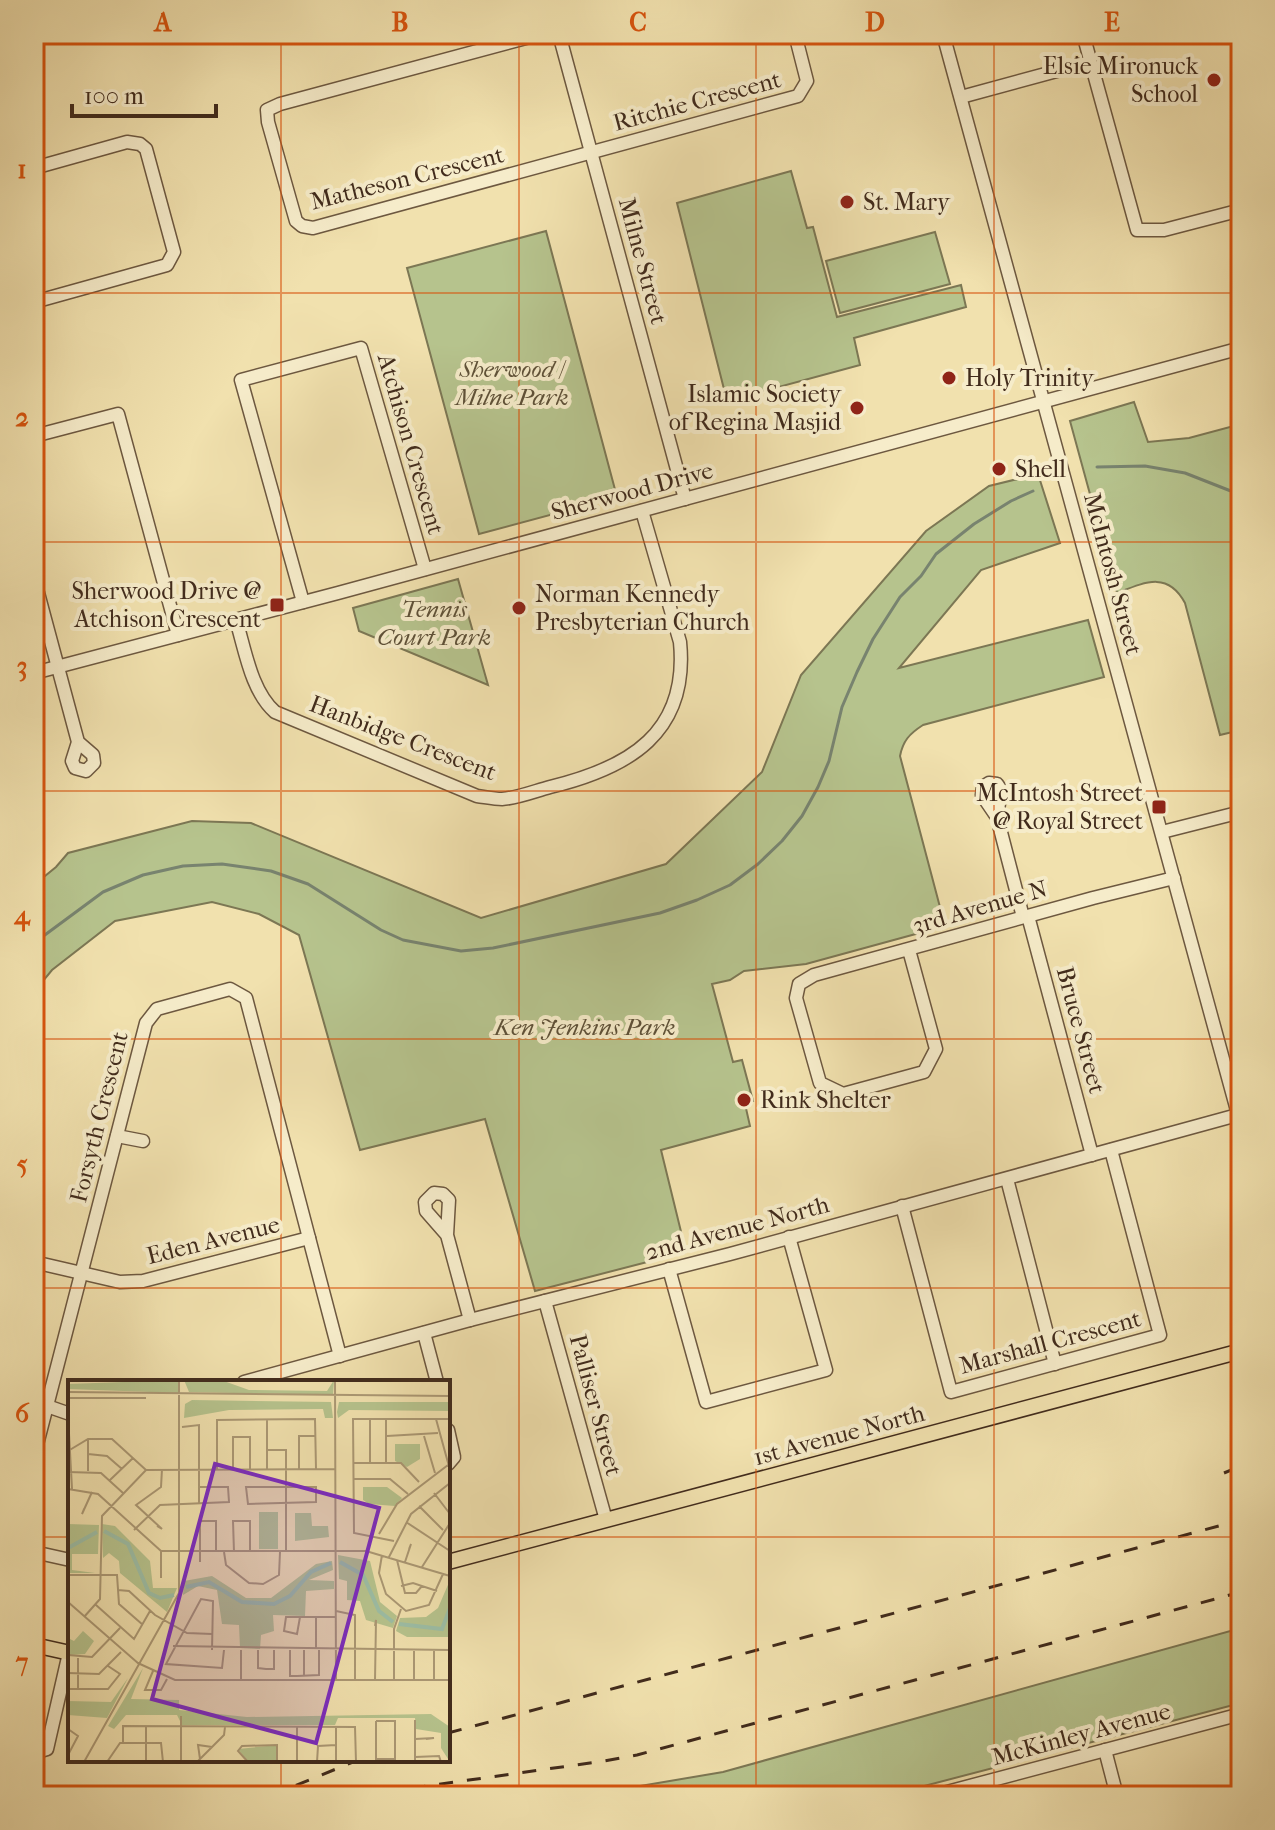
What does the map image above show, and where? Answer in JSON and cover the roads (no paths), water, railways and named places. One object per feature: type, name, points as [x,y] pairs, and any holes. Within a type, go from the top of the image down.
[{"type":"main road","name":"1st Avenue North","points":[[450,1561],[1241,1351]]},
{"type":"main road","points":[[34,1645],[68,1653]]},
{"type":"street","name":"Matheson Crescent","points":[[541,34],[267,110],[296,221],[313,228],[591,153]]},
{"type":"street","name":"Milne Street","points":[[559,34],[685,499]]},
{"type":"street","name":"Ritchie Crescent","points":[[591,153],[798,96],[807,81],[795,34]]},
{"type":"street","name":"McIntosh Street","points":[[943,34],[1240,1118]]},
{"type":"street","points":[[1083,34],[1137,230],[1164,230],[1241,210]]},
{"type":"street","points":[[961,97],[1090,62]]},
{"type":"street","points":[[34,168],[127,142],[140,144],[146,149],[174,252],[167,265],[34,302]]},
{"type":"street","name":"Atchison Crescent","points":[[303,602],[241,380],[361,348],[425,569]]},
{"type":"street","name":"Sherwood Drive","points":[[34,673],[1241,348]]},
{"type":"street","points":[[34,436],[118,414],[178,635]]},
{"type":"street","name":"Hanbidge Crescent","points":[[236,620],[259,693],[275,712],[477,796],[502,799],[579,780],[629,758],[643,746],[664,722],[679,685],[680,642],[642,511]]},
{"type":"street","points":[[34,578],[78,742]]},
{"type":"street","points":[[1162,832],[1241,812]]},
{"type":"street","name":"Bruce Street","points":[[997,817],[1092,1155]]},
{"type":"street","name":"3rd Avenue N","points":[[909,950],[936,1049],[924,1072],[843,1094],[820,1083],[796,998],[799,984],[814,975],[1174,878]]},
{"type":"street","name":"Forsyth Crescent","points":[[34,1456],[146,1023],[157,1009],[230,989],[246,998],[340,1356]]},
{"type":"street","name":"2nd Avenue North","points":[[251,1380],[1240,1118]]},
{"type":"street","points":[[117,1136],[143,1141]]},
{"type":"street","name":"Marshall Crescent","points":[[902,1206],[951,1392],[1160,1335],[1111,1150]]},
{"type":"street","points":[[1007,1179],[1055,1364]]},
{"type":"street","points":[[447,1235],[470,1320]]},
{"type":"street","points":[[669,1269],[706,1402],[765,1387],[826,1370],[789,1237]]},
{"type":"street","name":"Eden Avenue","points":[[34,1262],[120,1282],[143,1281],[309,1238]]},
{"type":"street","name":"Palliser Street","points":[[545,1301],[606,1520]]},
{"type":"street","points":[[424,1333],[436,1380]]},
{"type":"street","points":[[47,1406],[68,1413]]},
{"type":"street","points":[[450,1439],[454,1457],[450,1462]]},
{"type":"street","points":[[34,1552],[68,1560]]},
{"type":"street","points":[[34,1753],[47,1749],[68,1661]]},
{"type":"street","name":"McKinley Avenue","points":[[932,1796],[1241,1714]]},
{"type":"street","points":[[1105,1750],[1117,1796]]},
{"type":"waterway","points":[[1097,467],[1145,466],[1185,473],[1241,495]]},
{"type":"waterway","points":[[34,943],[103,892],[143,875],[183,866],[222,864],[271,871],[308,884],[381,930],[403,940],[461,951],[493,948],[660,913],[697,900],[730,885],[758,864],[802,816],[829,761],[842,707],[857,672],[873,639],[900,597],[921,576],[936,554],[974,524],[1033,491]]},
{"type":"railway","points":[[1224,1473],[1241,1466]]},
{"type":"railway","points":[[450,1732],[1241,1520]]},
{"type":"railway","points":[[356,1796],[637,1755],[1241,1592]]},
{"type":"railway","points":[[270,1796],[353,1762]]},
{"type":"place","name":"Elsie Mironuck School","points":[[1214,80]]},
{"type":"place","name":"St. Mary","points":[[847,202]]},
{"type":"place","name":"Holy Trinity","points":[[949,378]]},
{"type":"place","name":"Islamic Society of Regina Masjid","points":[[857,408]]},
{"type":"place","name":"Shell","points":[[999,469]]},
{"type":"place","name":"Sherwood Drive @ Atchison Crescent","points":[[277,605]]},
{"type":"place","name":"Norman Kennedy Presbyterian Church","points":[[519,608]]},
{"type":"place","name":"McIntosh Street @ Royal Street","points":[[1159,807]]},
{"type":"place","name":"Rink Shelter","points":[[744,1100]]},
{"type":"park label","name":"Sherwood / Milne Park","points":[[512,383]]},
{"type":"park label","name":"Tennis Court Park","points":[[434,623]]},
{"type":"park label","name":"Ken Jenkins Park","points":[[585,1027]]}]
